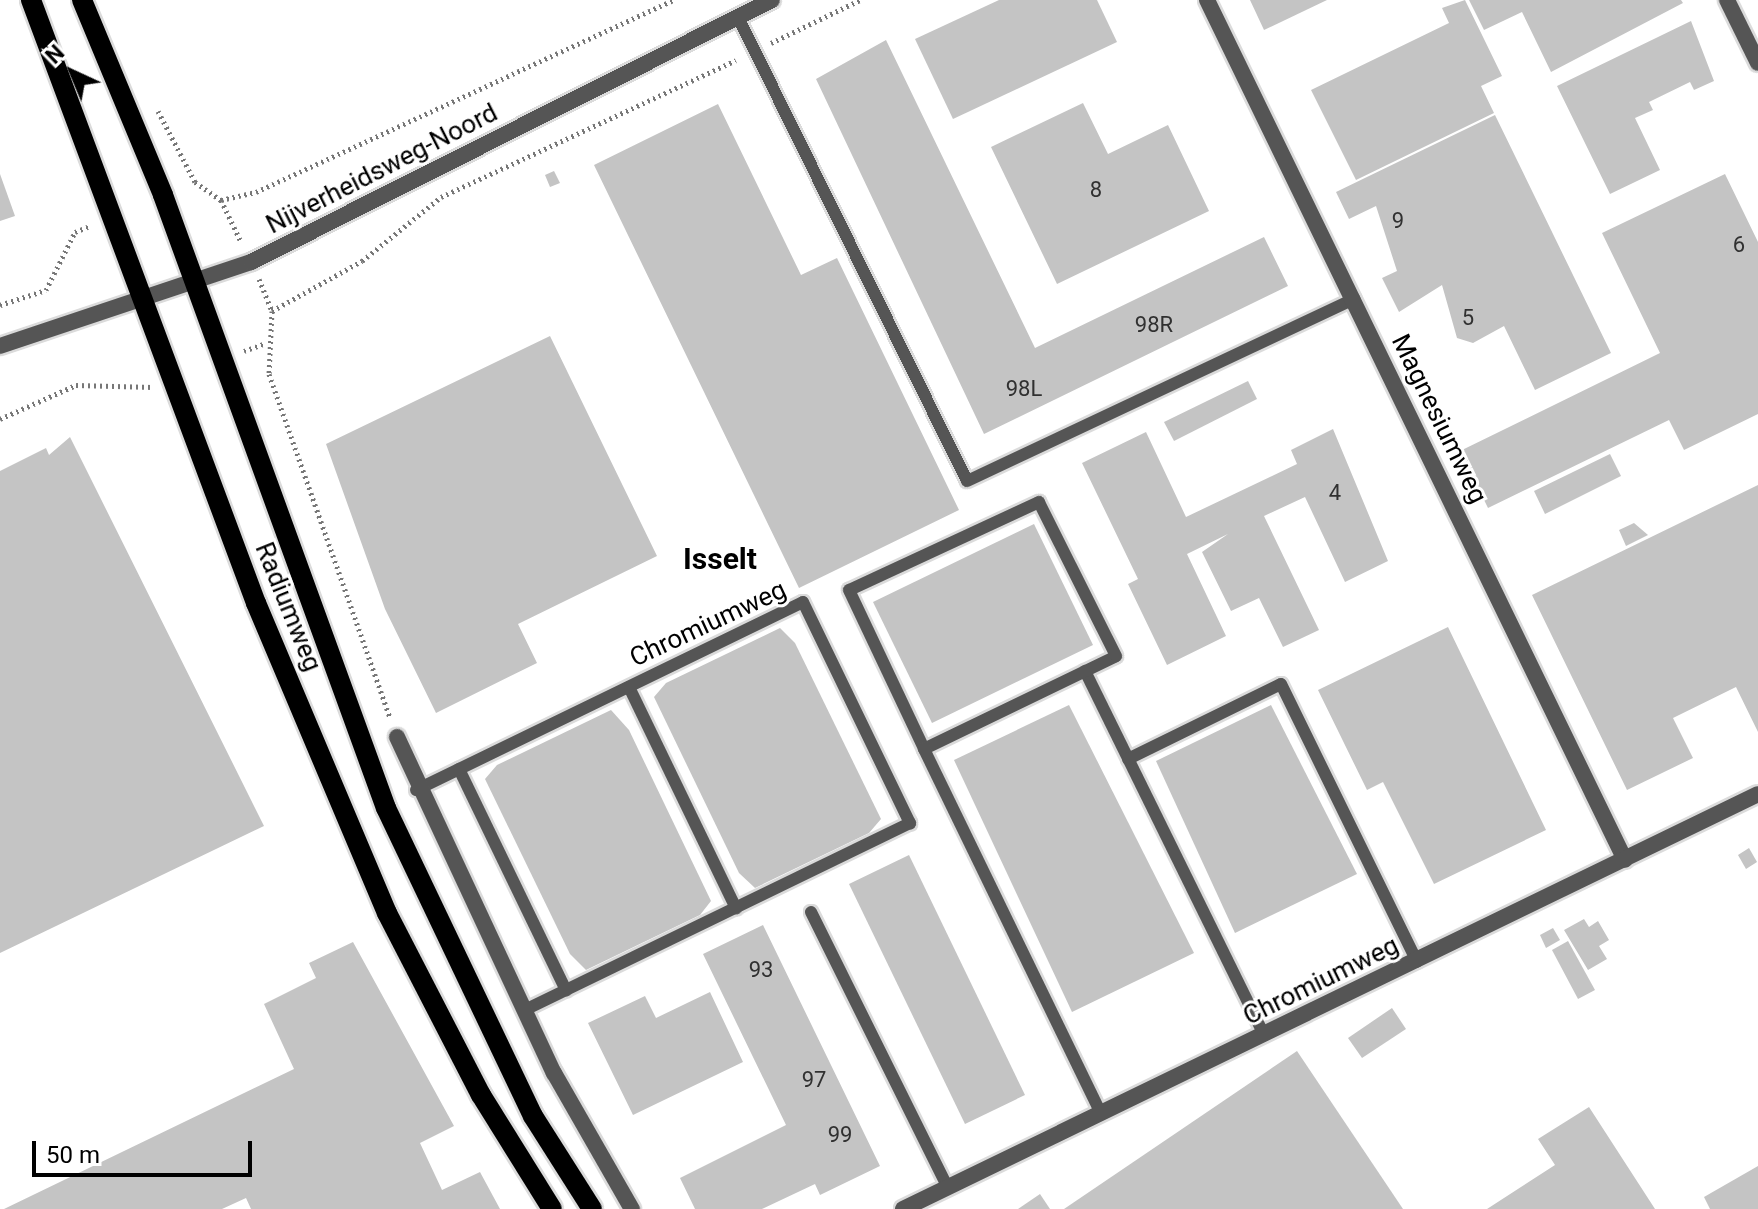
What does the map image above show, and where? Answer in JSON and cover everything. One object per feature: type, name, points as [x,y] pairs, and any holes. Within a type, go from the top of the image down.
[{"type":"main road","name":"Radiumweg","points":[[31,0],[171,380],[387,913],[481,1095],[552,1209]]},
{"type":"main road","name":"Radiumweg","points":[[82,0],[163,195],[386,808],[519,1089],[592,1209]]},
{"type":"street","name":"Nijverheidsweg-Noord","points":[[0,346],[193,276],[251,262],[772,0]]},
{"type":"street","name":"Magnesiumweg","points":[[1207,0],[1625,860]]},
{"type":"street","points":[[1727,0],[1758,63]]},
{"type":"street","points":[[397,737],[416,790],[523,1011],[632,1209]]},
{"type":"street","name":"Chromiumweg","points":[[903,1209],[1758,794]]},
{"type":"lane","points":[[738,17],[967,481],[1354,299]]},
{"type":"lane","points":[[924,749],[1116,656],[1039,502],[849,590],[924,749],[1101,1114]]},
{"type":"lane","name":"Chromiumweg","points":[[416,790],[803,602],[910,823],[523,1011]]},
{"type":"lane","points":[[1085,671],[1264,1035]]},
{"type":"lane","points":[[1128,759],[1281,684],[1417,961]]},
{"type":"lane","name":"Chromiumweg","points":[[629,687],[736,908]]},
{"type":"lane","points":[[459,769],[566,990]]},
{"type":"lane","points":[[811,912],[948,1188]]},
{"type":"path","name":"Nijverheidsweg-Noord","points":[[221,200],[256,192],[673,0]]},
{"type":"path","name":"Nijverheidsweg-Noord","points":[[272,311],[362,261],[441,197],[860,0]]},
{"type":"path","points":[[152,98],[195,182],[221,200],[272,311],[269,374],[397,737]]},
{"type":"path","points":[[0,419],[76,385],[145,390],[171,380]]},
{"type":"building","points":[[999,0],[1097,0],[1117,42],[953,119],[915,39]]},
{"type":"building","points":[[1250,0],[1327,0],[1264,30]]},
{"type":"building","points":[[1465,0],[1502,76],[1481,86],[1494,113],[1356,180],[1311,90],[1449,23],[1442,8]]},
{"type":"building","points":[[1469,0],[1681,0],[1683,3],[1551,72],[1522,12],[1484,30]]},
{"type":"building","points":[[1691,21],[1714,81],[1694,90],[1690,82],[1649,102],[1653,110],[1635,118],[1660,170],[1610,194],[1557,86]]},
{"type":"building","points":[[886,40],[1035,348],[1264,237],[1288,286],[984,434],[816,79]]},
{"type":"building","points":[[1083,103],[1108,154],[1168,125],[1209,211],[1057,284],[991,147]]},
{"type":"building","points":[[718,104],[801,275],[837,258],[959,510],[799,588],[594,165]]},
{"type":"building","points":[[1495,115],[1611,353],[1535,390],[1504,326],[1473,343],[1457,338],[1442,285],[1399,312],[1382,278],[1397,271],[1376,206],[1349,219],[1336,192]]},
{"type":"building","points":[[554,171],[560,183],[550,187],[545,175]]},
{"type":"building","points":[[0,174],[15,216],[0,221]]},
{"type":"building","points":[[1725,174],[1758,242],[1758,414],[1684,450],[1669,420],[1488,508],[1460,451],[1660,353],[1602,233]]},
{"type":"building","points":[[550,336],[657,556],[518,624],[537,663],[436,713],[385,609],[326,444]]},
{"type":"building","points":[[1248,381],[1257,399],[1174,441],[1164,422]]},
{"type":"building","points":[[1333,429],[1388,561],[1345,582],[1305,497],[1264,516],[1319,630],[1283,647],[1259,598],[1231,611],[1202,552],[1228,534],[1187,554],[1226,636],[1167,665],[1128,584],[1138,579],[1082,463],[1146,432],[1186,517],[1297,464],[1291,450]]},
{"type":"building","points":[[70,437],[264,826],[0,953],[0,471],[46,448],[49,455]]},
{"type":"building","points":[[1610,454],[1621,476],[1545,514],[1534,491]]},
{"type":"building","points":[[1758,485],[1758,732],[1736,687],[1673,718],[1693,758],[1627,790],[1532,595]]},
{"type":"building","points":[[1634,523],[1648,535],[1626,546],[1619,530]]},
{"type":"building","points":[[1034,524],[1093,645],[932,723],[873,602]]},
{"type":"building","points":[[1448,627],[1546,830],[1434,884],[1383,782],[1367,790],[1318,690]]},
{"type":"building","points":[[780,628],[795,643],[881,819],[869,833],[755,888],[739,873],[654,697],[666,683]]},
{"type":"building","points":[[1069,705],[1194,953],[1072,1012],[954,760]]},
{"type":"building","points":[[1271,705],[1357,874],[1235,933],[1156,761]]},
{"type":"building","points":[[611,710],[629,730],[711,901],[700,915],[586,970],[570,954],[485,779],[497,765]]},
{"type":"building","points":[[1749,848],[1757,862],[1746,869],[1738,855]]},
{"type":"building","points":[[909,855],[1025,1095],[965,1124],[849,884]]},
{"type":"building","points":[[1584,919],[1589,927],[1598,921],[1609,940],[1599,946],[1607,959],[1588,970],[1564,930]]},
{"type":"building","points":[[763,925],[880,1166],[820,1195],[815,1184],[762,1209],[695,1209],[680,1178],[786,1125],[703,954]]},
{"type":"building","points":[[1553,928],[1560,940],[1546,948],[1540,935]]},
{"type":"building","points":[[1568,941],[1595,990],[1578,999],[1552,950]]},
{"type":"building","points":[[353,942],[454,1126],[420,1143],[442,1190],[480,1172],[500,1209],[251,1209],[246,1198],[222,1209],[4,1209],[294,1069],[264,1004],[316,978],[309,963]]},
{"type":"building","points":[[710,992],[743,1062],[633,1115],[588,1023],[645,996],[656,1018]]},
{"type":"building","points":[[1392,1008],[1406,1029],[1362,1058],[1348,1038]]},
{"type":"building","points":[[1297,1051],[1403,1209],[1064,1209]]},
{"type":"building","points":[[1589,1107],[1655,1209],[1487,1209],[1555,1165],[1538,1139]]},
{"type":"building","points":[[1758,1166],[1758,1209],[1710,1209],[1704,1197]]},
{"type":"building","points":[[1040,1194],[1050,1209],[1018,1209]]},
{"type":"district","name":"Isselt","points":[[720,559]]}]
